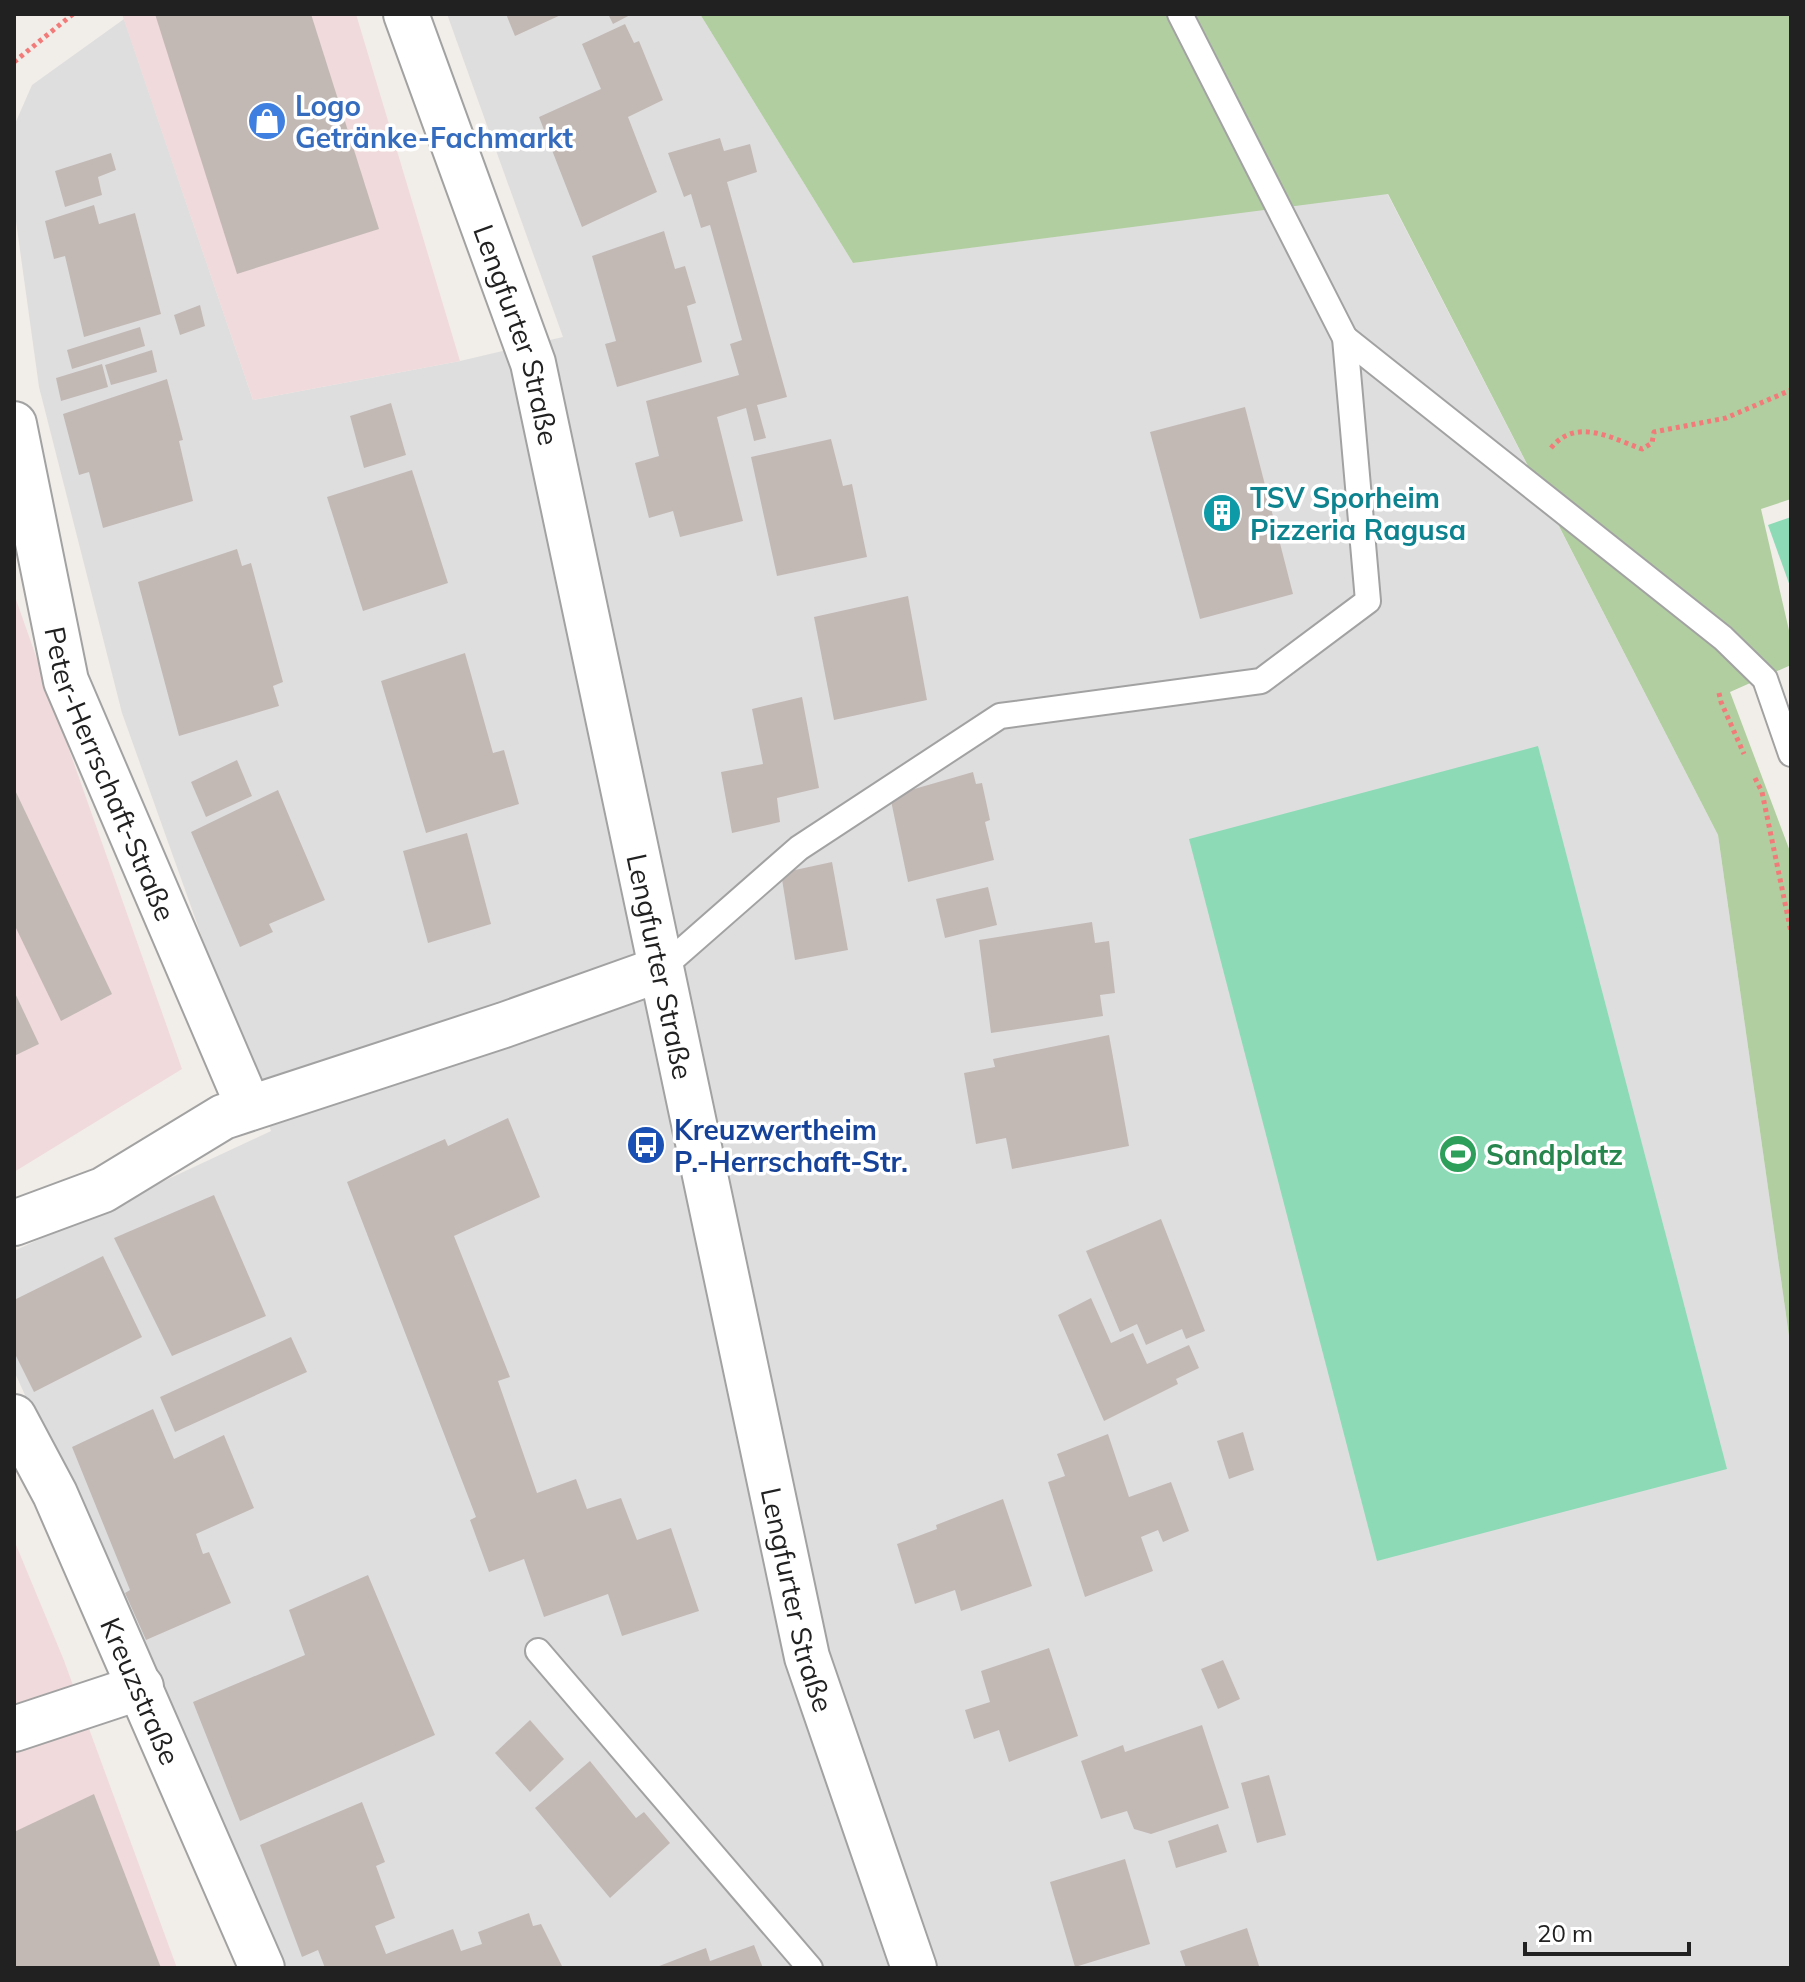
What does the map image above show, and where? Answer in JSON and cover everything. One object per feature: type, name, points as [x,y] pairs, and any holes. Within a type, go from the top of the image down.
[{"type":"street","name":"Lengfurter Straße","points":[[406,14],[533,363],[807,1657],[914,1968]]},
{"type":"street","name":"Peter-Herrschaft-Straße","points":[[14,424],[66,681],[249,1108]]},
{"type":"street","points":[[14,1223],[103,1190],[223,1117],[504,1025],[661,969]]},
{"type":"street","name":"Kreuzstraße","points":[[14,1417],[55,1494],[262,1968]]},
{"type":"street","points":[[14,1729],[141,1687]]},
{"type":"lane","points":[[661,969],[799,848],[1000,716],[1261,681],[1368,601],[1345,338],[1180,14]]},
{"type":"lane","points":[[1345,338],[1723,638],[1765,679],[1791,754]]},
{"type":"lane","points":[[538,1651],[810,1968]]},
{"type":"path","points":[[14,62],[73,14]]},
{"type":"path","points":[[1545,496],[1541,478],[1545,455],[1561,436],[1587,430],[1642,449],[1652,443],[1654,432],[1726,418],[1791,390]]},
{"type":"path","points":[[1723,638],[1717,675],[1721,702],[1762,792],[1791,932]]},
{"type":"shaded area","points":[[122,14],[356,14],[460,361],[253,400]]},
{"type":"shaded area","points":[[447,14],[700,14],[853,263],[1387,193],[1718,835],[1791,1350],[1791,1968],[287,1968],[14,1371],[14,1251],[271,1131],[122,713],[39,387],[14,207],[14,126],[32,85],[124,19],[253,400],[460,361],[563,337]]},
{"type":"shaded area","points":[[14,594],[182,1069],[14,1172]]},
{"type":"shaded area","points":[[14,1540],[63,1658],[177,1968],[14,1968]]},
{"type":"green space","points":[[700,14],[1791,14],[1791,499],[1761,509],[1791,639],[1791,665],[1730,692],[1791,854],[1791,1350],[1718,835],[1388,194],[853,263]]},
{"type":"green space","points":[[1791,517],[1791,589],[1768,525]]},
{"type":"green space","name":"Sandplatz","points":[[1538,746],[1727,1469],[1377,1561],[1189,839]]},
{"type":"building","name":"Logo Getränke-Fachmarkt","points":[[155,14],[311,14],[379,229],[237,274]]},
{"type":"building","points":[[506,14],[563,14],[515,36]]},
{"type":"building","points":[[608,14],[632,14],[613,24]]},
{"type":"building","points":[[625,24],[634,43],[639,41],[663,100],[628,117],[657,192],[582,227],[539,117],[601,89],[582,44]]},
{"type":"building","points":[[720,138],[724,151],[750,144],[757,172],[727,182],[787,397],[757,405],[766,438],[754,441],[746,408],[717,417],[743,521],[680,537],[673,511],[649,518],[635,463],[659,456],[646,401],[739,375],[730,344],[742,340],[710,225],[701,228],[691,194],[684,197],[668,153]]},
{"type":"building","points":[[111,153],[116,170],[98,177],[102,195],[65,207],[55,171]]},
{"type":"building","points":[[94,205],[99,224],[135,213],[161,314],[84,337],[65,256],[54,259],[45,221]]},
{"type":"building","points":[[664,231],[675,269],[685,266],[696,303],[687,306],[702,362],[617,387],[605,344],[616,341],[592,256]]},
{"type":"building","points":[[200,305],[205,326],[180,335],[174,315]]},
{"type":"building","points":[[140,327],[145,346],[72,369],[67,350]]},
{"type":"building","points":[[152,350],[157,372],[111,385],[105,365]]},
{"type":"building","points":[[102,364],[108,387],[61,401],[56,378]]},
{"type":"building","points":[[167,379],[183,440],[179,441],[193,501],[103,528],[89,472],[79,475],[63,414]]},
{"type":"building","points":[[391,403],[406,455],[364,468],[350,416]]},
{"type":"building","name":"TSV Sporheim Pizzeria Ragusa","points":[[1245,407],[1293,594],[1200,619],[1150,432]]},
{"type":"building","points":[[831,439],[843,486],[852,484],[867,557],[777,576],[751,457]]},
{"type":"building","points":[[412,470],[448,583],[363,611],[327,497]]},
{"type":"building","points":[[237,549],[242,566],[251,563],[283,682],[273,686],[279,706],[179,736],[138,582]]},
{"type":"building","points":[[908,596],[927,700],[834,720],[814,617]]},
{"type":"building","points":[[465,653],[493,753],[504,750],[519,804],[426,833],[381,681]]},
{"type":"building","points":[[802,697],[819,788],[777,798],[780,822],[732,833],[721,772],[763,764],[752,709]]},
{"type":"building","points":[[237,760],[252,796],[206,817],[191,782]]},
{"type":"building","points":[[973,772],[976,784],[982,783],[990,820],[985,822],[994,860],[908,882],[890,796]]},
{"type":"building","points":[[14,788],[112,994],[61,1021],[14,924]]},
{"type":"building","points":[[278,790],[325,900],[269,924],[273,932],[240,947],[191,832]]},
{"type":"building","points":[[467,833],[491,924],[428,943],[403,851]]},
{"type":"building","points":[[832,862],[848,950],[795,960],[781,873]]},
{"type":"building","points":[[988,887],[997,925],[945,938],[936,899]]},
{"type":"building","points":[[1092,922],[1095,943],[1109,941],[1115,993],[1100,995],[1103,1016],[991,1033],[979,940]]},
{"type":"building","points":[[14,991],[39,1044],[14,1056]]},
{"type":"building","points":[[1109,1035],[1129,1146],[1012,1169],[1006,1138],[976,1144],[964,1073],[995,1067],[993,1059]]},
{"type":"building","points":[[508,1118],[540,1197],[454,1236],[510,1377],[498,1381],[537,1493],[576,1479],[587,1509],[621,1498],[637,1540],[671,1528],[699,1611],[622,1636],[608,1594],[544,1617],[524,1559],[489,1572],[470,1520],[476,1517],[347,1182],[445,1139],[448,1146]]},
{"type":"building","points":[[214,1195],[266,1316],[172,1356],[114,1238]]},
{"type":"building","points":[[1161,1219],[1205,1331],[1186,1339],[1182,1329],[1146,1345],[1137,1324],[1120,1332],[1086,1251]]},
{"type":"building","points":[[103,1256],[142,1337],[34,1392],[14,1352],[14,1300]]},
{"type":"building","points":[[1091,1298],[1111,1343],[1133,1333],[1147,1364],[1189,1345],[1199,1368],[1176,1379],[1178,1384],[1104,1421],[1058,1315]]},
{"type":"building","points":[[291,1337],[307,1372],[175,1432],[160,1397]]},
{"type":"building","points":[[153,1409],[174,1459],[224,1435],[254,1508],[196,1534],[203,1554],[209,1552],[231,1603],[146,1640],[125,1593],[130,1590],[72,1447]]},
{"type":"building","points":[[1243,1432],[1254,1470],[1229,1479],[1217,1441]]},
{"type":"building","points":[[1108,1434],[1129,1497],[1171,1482],[1189,1531],[1163,1542],[1158,1530],[1141,1537],[1153,1571],[1085,1597],[1048,1482],[1065,1476],[1057,1454]]},
{"type":"building","points":[[1003,1499],[1032,1586],[961,1611],[955,1590],[915,1604],[897,1544]]},
{"type":"building","points":[[368,1575],[435,1735],[240,1821],[193,1702],[305,1655],[289,1610]]},
{"type":"building","points":[[1049,1648],[1078,1736],[1009,1762],[999,1730],[974,1739],[965,1710],[990,1702],[981,1671]]},
{"type":"building","points":[[1223,1660],[1240,1699],[1218,1709],[1201,1669]]},
{"type":"building","points":[[530,1720],[564,1759],[530,1792],[495,1753]]},
{"type":"building","points":[[1202,1725],[1229,1808],[1151,1834],[1134,1829],[1127,1811],[1101,1819],[1081,1761],[1123,1745],[1125,1752]]},
{"type":"building","points":[[590,1761],[636,1818],[644,1812],[670,1843],[610,1898],[535,1808]]},
{"type":"building","points":[[1269,1775],[1286,1835],[1257,1843],[1241,1783]]},
{"type":"building","points":[[94,1794],[161,1968],[14,1968],[14,1832]]},
{"type":"building","points":[[362,1802],[385,1862],[376,1866],[395,1918],[375,1926],[386,1954],[453,1929],[461,1951],[482,1944],[478,1932],[529,1913],[533,1926],[541,1924],[563,1968],[325,1968],[318,1950],[302,1957],[260,1845]]},
{"type":"building","points":[[1218,1824],[1227,1852],[1176,1868],[1168,1841]]},
{"type":"building","points":[[1125,1859],[1150,1944],[1075,1967],[1050,1882]]},
{"type":"building","points":[[1247,1928],[1259,1966],[1186,1968],[1180,1951]]},
{"type":"building","points":[[754,1945],[763,1968],[654,1968],[706,1948],[710,1961]]},
{"type":"place","name":"Logo Getränke-Fachmarkt","points":[[267,121]]},
{"type":"place","name":"TSV Sporheim Pizzeria Ragusa","points":[[1222,513]]},
{"type":"place","name":"Kreuzwertheim P.-Herrschaft-Str.","points":[[646,1145]]},
{"type":"place","name":"Sandplatz","points":[[1458,1154]]}]
